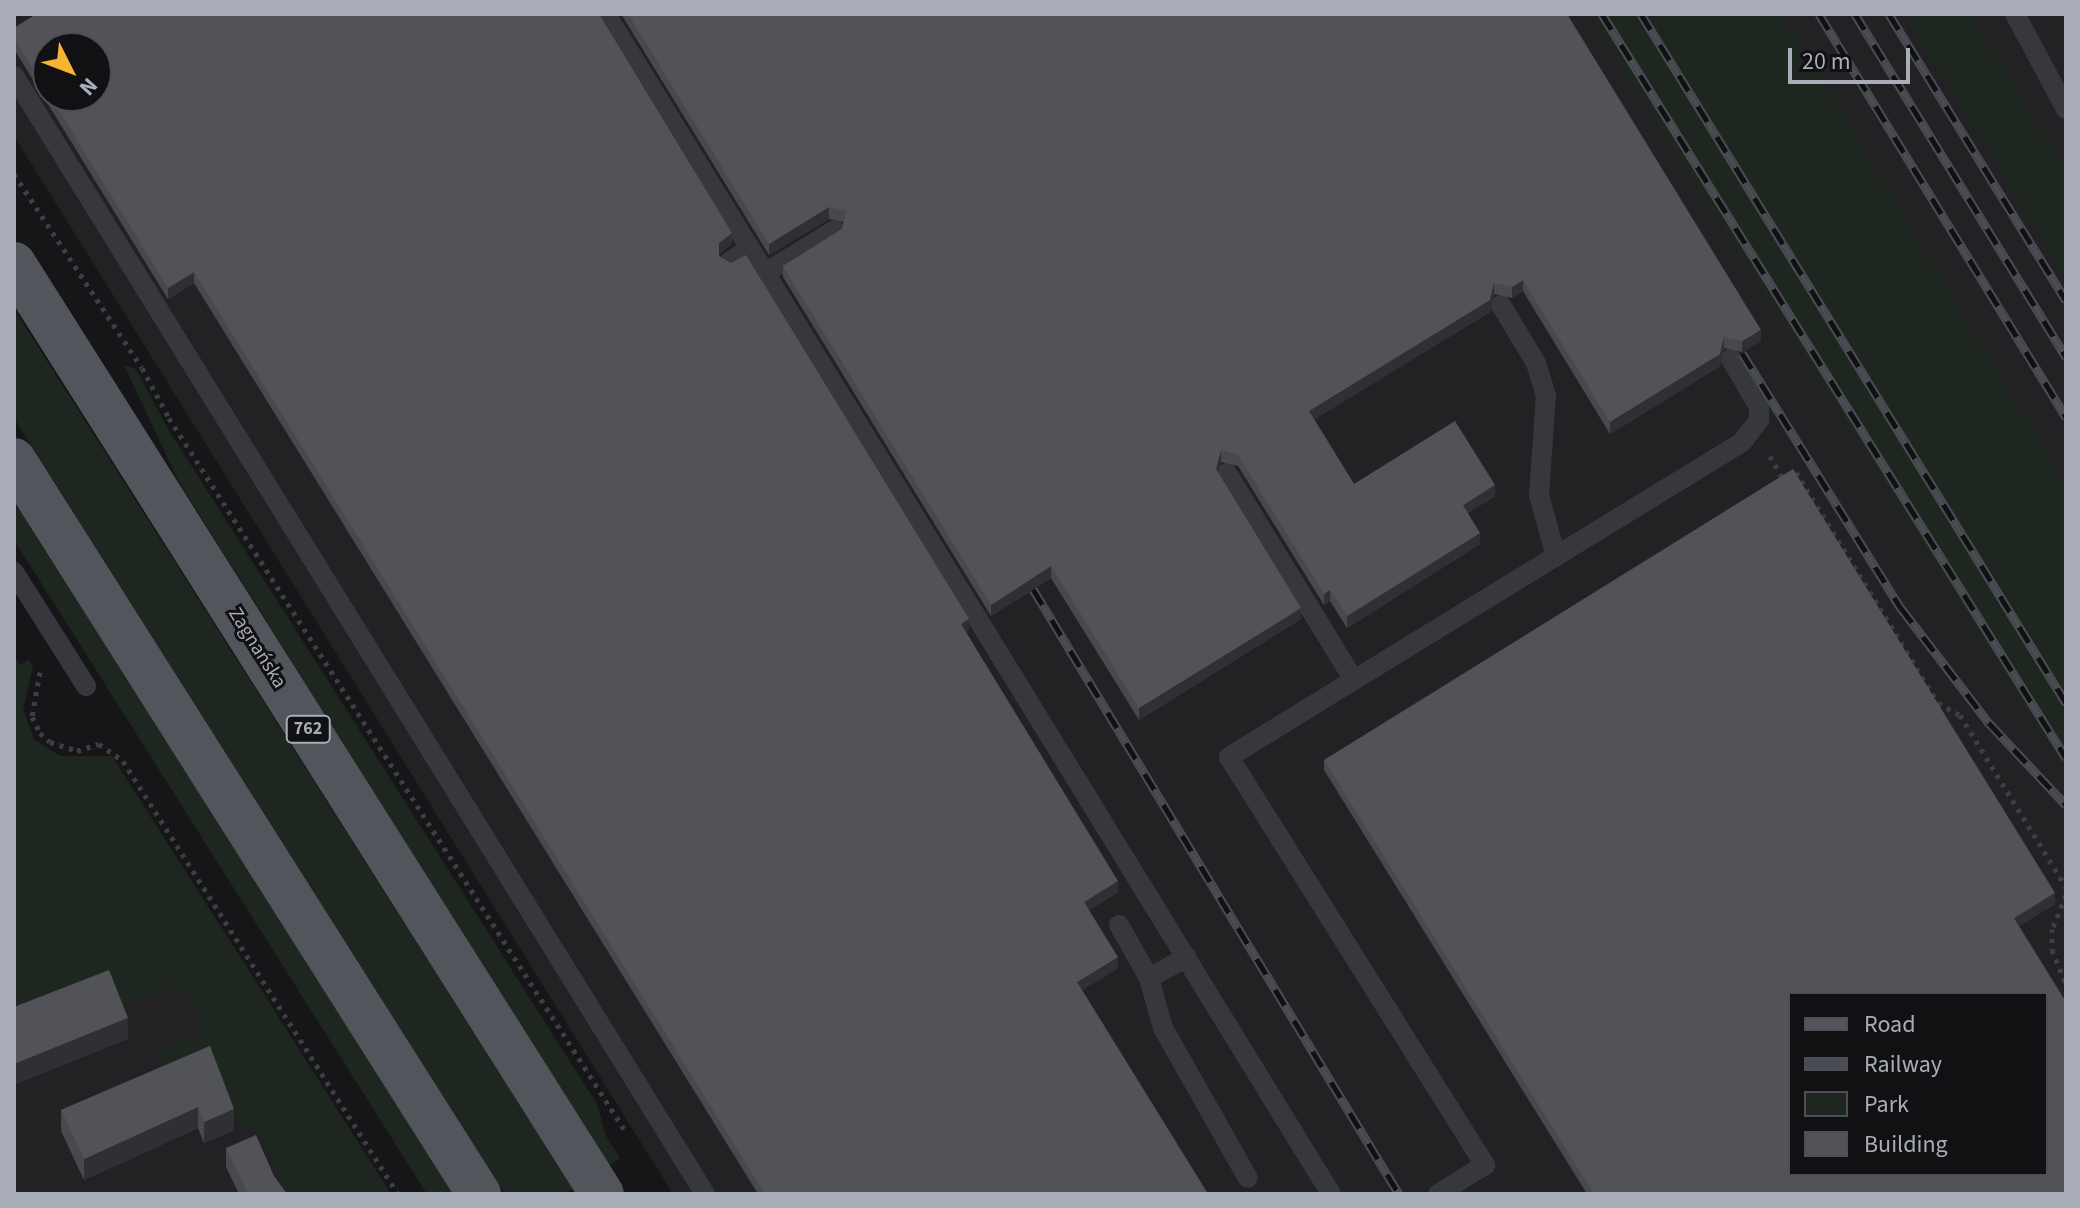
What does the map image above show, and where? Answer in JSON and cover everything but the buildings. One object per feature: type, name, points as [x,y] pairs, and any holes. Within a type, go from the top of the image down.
[{"type":"main road","name":"Zagnańska","points":[[14,264],[602,1194]]},
{"type":"main road","points":[[14,460],[479,1194]]},
{"type":"lane","points":[[606,14],[1331,1194]]},
{"type":"lane","points":[[2015,14],[2066,109]]},
{"type":"lane","points":[[14,76],[705,1194]]},
{"type":"lane","points":[[765,273],[835,230]]},
{"type":"lane","points":[[730,261],[750,249]]},
{"type":"lane","points":[[1501,305],[1536,363],[1546,395],[1539,495],[1556,557]]},
{"type":"lane","points":[[1444,1192],[1485,1165],[1229,757],[1556,557],[1754,430],[1759,407],[1731,359]]},
{"type":"lane","points":[[1227,473],[1354,680]]},
{"type":"lane","points":[[14,572],[86,686]]},
{"type":"lane","points":[[1119,925],[1149,978],[1163,1028],[1248,1178]]},
{"type":"lane","points":[[1149,978],[1187,957]]},
{"type":"path","points":[[14,174],[142,368],[177,432],[630,1138]]},
{"type":"path","points":[[1754,430],[1784,479],[1796,472],[1938,703],[1960,715],[2066,887]]},
{"type":"path","points":[[36,657],[41,668],[32,717],[40,733],[50,742],[77,751],[99,744],[123,761],[398,1194]]},
{"type":"path","points":[[2066,895],[2052,929],[2052,950],[2066,984]]},
{"type":"shaded area","points":[[14,14],[2066,14],[2066,1194],[673,1194],[14,136]]},
{"type":"shaded area","points":[[220,925],[391,1194],[14,1194],[14,1007]]},
{"type":"green space","points":[[1590,14],[1781,14],[2066,484],[2066,773]]},
{"type":"green space","points":[[1904,14],[1971,14],[2066,170],[2066,277]]},
{"type":"green space","points":[[14,309],[573,1189],[565,1194],[505,1194],[14,418]]},
{"type":"green space","points":[[124,365],[136,369],[168,429],[597,1104],[606,1136],[620,1158],[609,1166],[179,482]]},
{"type":"green space","points":[[14,502],[453,1194],[427,1194],[14,540]]},
{"type":"green space","points":[[14,655],[20,665],[29,659],[33,667],[23,709],[34,739],[60,756],[112,756],[391,1194],[285,1194],[261,1133],[252,1127],[242,1131],[225,1089],[167,1078],[160,1053],[200,1032],[196,1011],[177,983],[137,1003],[14,1021]]},
{"type":"railway","points":[[1602,14],[2066,758]]},
{"type":"railway","points":[[1641,14],[2066,703]]},
{"type":"railway","points":[[1819,14],[2066,417]]},
{"type":"railway","points":[[1855,14],[2066,357]]},
{"type":"railway","points":[[1889,14],[2066,301]]},
{"type":"railway","points":[[1742,353],[1901,608],[1989,723],[2066,805]]},
{"type":"railway","points":[[1033,589],[1399,1194]]}]
